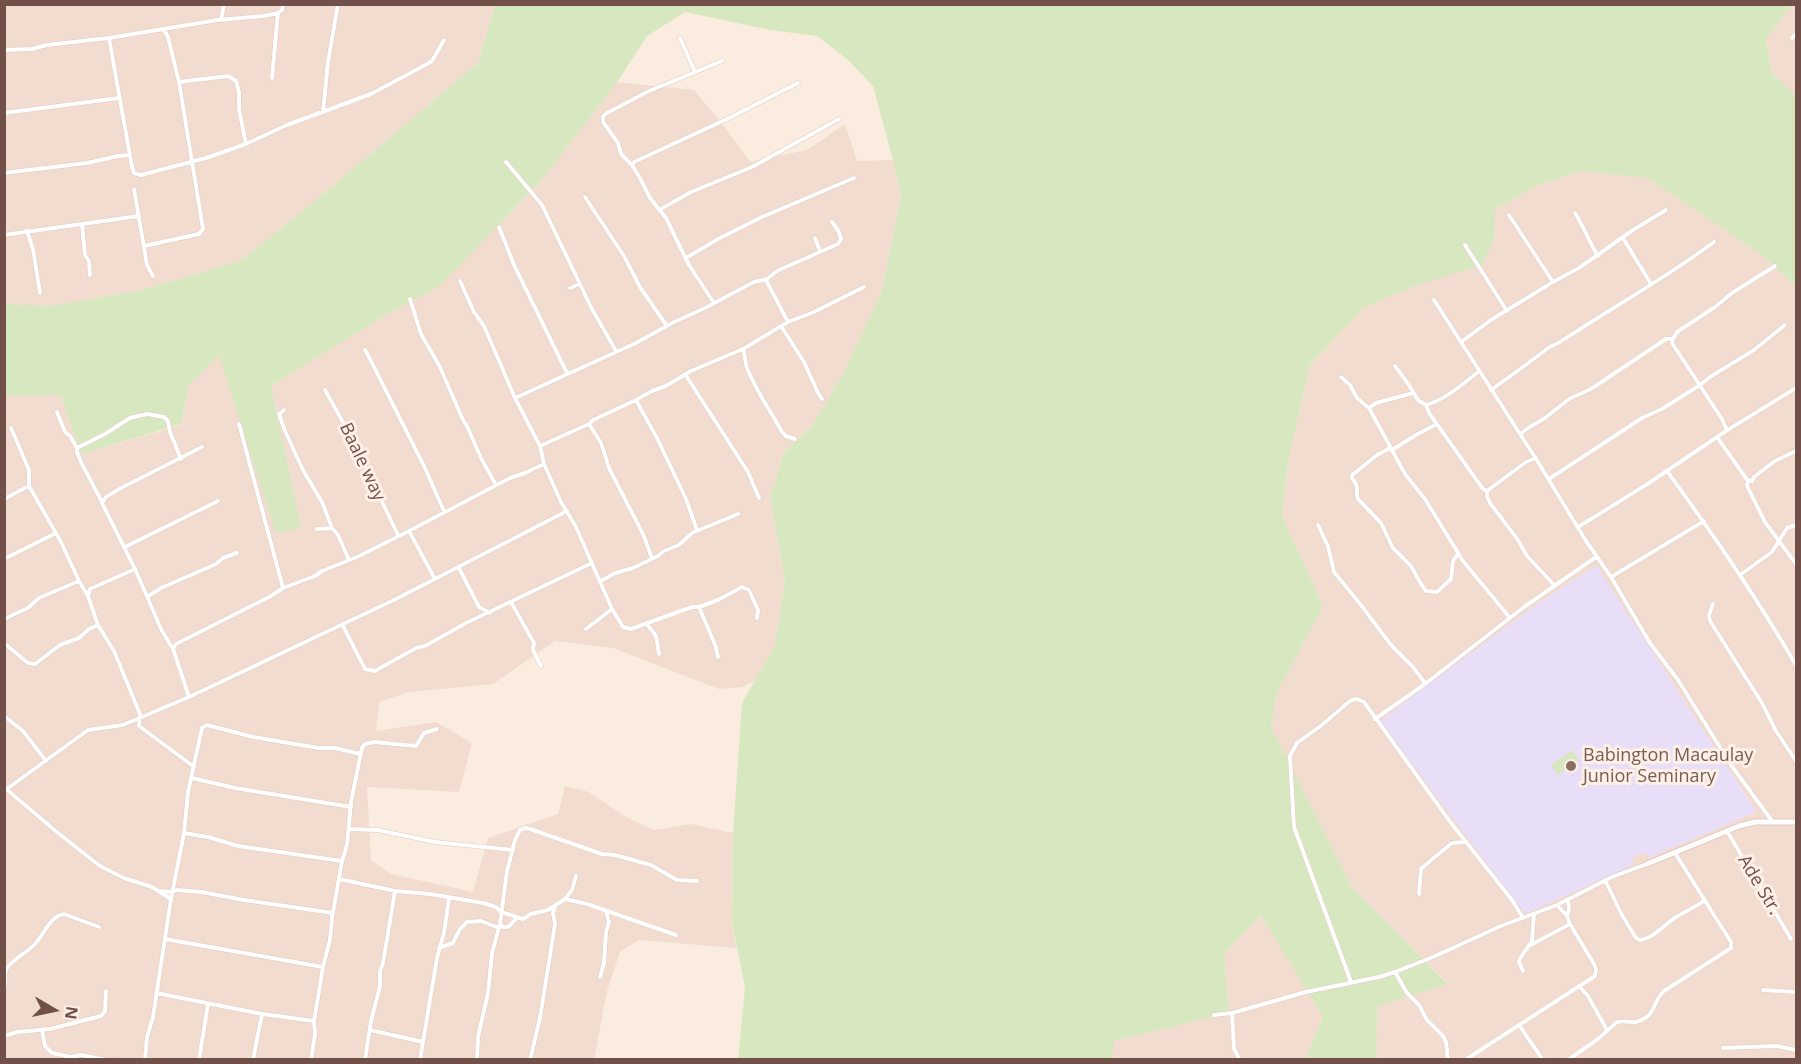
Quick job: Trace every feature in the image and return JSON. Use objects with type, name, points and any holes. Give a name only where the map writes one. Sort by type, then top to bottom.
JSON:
[{"type":"street","points":[[222,20],[224,4]]},
{"type":"street","points":[[4,50],[32,49],[222,20],[264,16],[278,13],[282,10],[283,4]]},
{"type":"street","points":[[323,112],[338,4]]},
{"type":"street","points":[[272,78],[278,13]]},
{"type":"street","points":[[144,246],[199,234],[203,229],[179,82],[168,37],[164,30]]},
{"type":"street","points":[[1792,39],[1797,34]]},
{"type":"street","points":[[109,38],[132,167],[137,175],[193,162],[246,144],[287,125],[371,94],[429,63],[439,51],[444,40]]},
{"type":"street","points":[[680,38],[695,72]]},
{"type":"street","points":[[714,303],[686,258],[666,218],[650,198],[632,165],[621,154],[618,143],[603,122],[603,116],[649,91],[722,61]]},
{"type":"street","points":[[179,82],[228,76],[237,81],[239,109],[246,144]]},
{"type":"street","points":[[632,165],[634,162],[798,83]]},
{"type":"street","points":[[4,113],[119,98]]},
{"type":"street","points":[[659,210],[691,192],[752,167],[839,119]]},
{"type":"street","points":[[4,173],[87,163],[130,155]]},
{"type":"street","points":[[506,162],[542,205],[580,284],[616,351]]},
{"type":"street","points":[[686,258],[731,233],[854,178]]},
{"type":"street","points":[[134,189],[147,265],[153,276]]},
{"type":"street","points":[[585,197],[667,326]]},
{"type":"street","points":[[1461,342],[1491,320],[1598,256],[1633,230],[1666,210]]},
{"type":"street","points":[[1575,213],[1598,256]]},
{"type":"street","points":[[1509,215],[1553,282]]},
{"type":"street","points":[[4,235],[139,216]]},
{"type":"street","points":[[515,398],[636,343],[840,241],[840,234],[832,222]]},
{"type":"street","points":[[82,224],[90,275]]},
{"type":"street","points":[[499,227],[514,265],[567,374]]},
{"type":"street","points":[[27,231],[33,249],[40,293]]},
{"type":"street","points":[[815,238],[820,251]]},
{"type":"street","points":[[1623,238],[1651,284]]},
{"type":"street","points":[[1491,390],[1548,348],[1691,259],[1714,242]]},
{"type":"street","points":[[1466,245],[1507,311]]},
{"type":"street","points":[[1726,431],[1724,423],[1672,343],[1673,339],[1677,332],[1750,280],[1775,266]]},
{"type":"street","points":[[766,280],[788,322]]},
{"type":"street","points":[[460,281],[474,312],[484,326],[515,398],[540,446],[544,464],[576,527],[619,622],[625,628],[631,629],[692,607],[699,607],[745,587],[749,590],[757,607],[757,618]]},
{"type":"street","points":[[570,288],[580,284]]},
{"type":"street","points":[[540,446],[742,349],[788,322],[864,287]]},
{"type":"street","points":[[410,299],[421,334],[440,368],[481,458],[496,485]]},
{"type":"street","points":[[1434,300],[1536,458],[1596,557],[1611,576],[1650,643],[1677,680],[1731,765],[1772,821]]},
{"type":"street","points":[[1549,479],[1642,418],[1700,386],[1710,377],[1754,350],[1785,325]]},
{"type":"street","points":[[781,326],[804,362],[822,399]]},
{"type":"street","points":[[1520,434],[1552,414],[1569,399],[1591,389],[1629,362],[1651,351],[1659,343],[1666,339],[1673,339]]},
{"type":"street","points":[[742,349],[751,376],[782,432],[795,439]]},
{"type":"street","points":[[364,350],[383,384],[444,511]]},
{"type":"street","points":[[1395,366],[1418,400],[1426,405],[1429,413],[1483,489],[1487,491]]},
{"type":"street","points":[[1426,405],[1432,404],[1457,389],[1479,372]]},
{"type":"street","points":[[686,374],[747,472],[759,498]]},
{"type":"street","points":[[1341,377],[1350,384],[1357,398],[1369,408],[1405,474],[1425,499],[1458,554],[1510,618]]},
{"type":"street","points":[[1578,527],[1797,388]]},
{"type":"street","name":"Baale way","points":[[325,390],[349,433],[398,535]]},
{"type":"street","points":[[1369,408],[1376,403],[1413,393]]},
{"type":"street","points":[[636,400],[686,499],[697,530]]},
{"type":"street","points":[[284,410],[279,414],[285,431],[349,560]]},
{"type":"street","points":[[57,412],[65,432],[77,448],[81,462],[125,548],[162,631],[173,649],[189,697]]},
{"type":"street","points":[[77,448],[130,418],[147,414],[164,417],[168,421],[181,459]]},
{"type":"street","points":[[239,424],[283,588]]},
{"type":"street","points":[[589,424],[601,443],[609,468],[643,534],[652,558]]},
{"type":"street","points":[[1437,424],[1377,455],[1351,477],[1356,484],[1358,499],[1381,523],[1393,548],[1411,566],[1426,591],[1437,592],[1451,579],[1454,561],[1458,554]]},
{"type":"street","points":[[11,428],[29,470],[29,486],[56,533],[88,596],[98,625],[114,651],[140,714],[139,726],[193,766]]},
{"type":"street","points":[[1717,437],[1748,481],[1747,486],[1766,522],[1797,564]]},
{"type":"street","points":[[102,503],[106,497],[121,488],[202,447]]},
{"type":"street","points":[[1748,481],[1752,481],[1776,461],[1797,451]]},
{"type":"street","points":[[1487,491],[1526,462],[1536,458]]},
{"type":"street","points":[[173,649],[176,644],[283,588],[349,560],[410,531],[496,485],[544,464]]},
{"type":"street","points":[[1667,471],[1704,521],[1797,665]]},
{"type":"street","points":[[4,499],[29,486]]},
{"type":"street","points":[[1487,491],[1491,503],[1527,556],[1555,586]]},
{"type":"street","points":[[125,548],[218,501]]},
{"type":"street","points":[[171,899],[159,891],[100,866],[5,789],[88,730],[123,725],[189,697],[459,568],[567,511]]},
{"type":"street","points":[[600,581],[615,573],[633,568],[679,545],[688,535],[697,530],[738,514]]},
{"type":"street","points":[[1611,576],[1704,521]]},
{"type":"street","points":[[1318,525],[1328,546],[1334,572],[1425,684]]},
{"type":"street","points":[[1740,575],[1765,558],[1787,528],[1797,525]]},
{"type":"street","points":[[317,529],[333,528]]},
{"type":"street","points":[[410,531],[435,579]]},
{"type":"street","points":[[4,559],[56,533]]},
{"type":"street","points":[[147,597],[161,588],[216,564],[223,558],[237,554]]},
{"type":"street","points":[[1375,719],[1596,557]]},
{"type":"street","points":[[342,624],[365,669],[375,671],[452,630],[592,563]]},
{"type":"street","points":[[459,568],[478,607],[478,618]]},
{"type":"street","points":[[88,596],[90,590],[135,569]]},
{"type":"street","points":[[4,619],[28,608],[39,598],[79,581]]},
{"type":"street","points":[[82,586],[90,590]]},
{"type":"street","points":[[511,602],[534,643],[533,650],[541,666]]},
{"type":"street","points":[[1713,604],[1709,615],[1710,621],[1762,703],[1776,731],[1797,761]]},
{"type":"street","points":[[478,607],[490,613]]},
{"type":"street","points":[[699,607],[718,657]]},
{"type":"street","points":[[586,629],[612,609]]},
{"type":"street","points":[[646,623],[656,636],[659,654]]},
{"type":"street","points":[[4,643],[28,663],[35,664],[60,645],[79,638],[98,625]]},
{"type":"street","points":[[170,643],[176,644]]},
{"type":"street","points":[[1351,982],[1294,827],[1290,756],[1297,743],[1350,701],[1359,699],[1364,702],[1451,823],[1512,900],[1523,918]]},
{"type":"street","points":[[4,716],[23,731],[46,761]]},
{"type":"street","points":[[145,1059],[184,833],[188,792],[200,732],[204,726],[253,737],[360,754]]},
{"type":"street","points":[[311,1059],[315,1034],[314,1021],[342,861],[347,845],[360,754],[365,744],[369,742],[416,746],[424,733],[437,729]]},
{"type":"street","points":[[192,778],[224,786],[351,807]]},
{"type":"street","points":[[1214,1015],[1232,1013],[1395,972],[1501,926],[1557,905],[1605,880],[1727,831],[1755,822],[1797,822]]},
{"type":"street","points":[[477,1059],[478,1037],[488,993],[491,961],[500,926],[507,871],[518,833],[522,828],[602,854],[615,855],[651,865],[677,880],[697,881]]},
{"type":"street","points":[[349,829],[377,830],[435,842],[513,850]]},
{"type":"street","name":"Ade Str.","points":[[1727,831],[1791,939]]},
{"type":"street","points":[[184,833],[238,846],[342,861]]},
{"type":"street","points":[[1419,894],[1423,867],[1452,843],[1466,842]]},
{"type":"street","points":[[1568,1059],[1598,1039],[1617,1022],[1636,1022],[1650,1015],[1664,991],[1731,948],[1731,942],[1675,853]]},
{"type":"street","points":[[339,879],[395,891],[483,903],[517,918],[526,919],[531,914],[551,911],[565,900],[572,891],[576,876]]},
{"type":"street","points":[[1605,880],[1622,915],[1636,938],[1640,940],[1648,938],[1705,900]]},
{"type":"street","points":[[159,891],[201,892],[333,913]]},
{"type":"street","points":[[365,1059],[380,986],[380,971],[395,891]]},
{"type":"street","points":[[420,1059],[449,898]]},
{"type":"street","points":[[1567,916],[1568,899]]},
{"type":"street","points":[[565,900],[605,910],[676,934]]},
{"type":"street","points":[[1465,1059],[1594,976],[1596,969],[1569,924],[1567,916],[1557,905]]},
{"type":"street","points":[[600,977],[609,922],[605,910]]},
{"type":"street","points":[[530,1059],[542,1006],[555,924],[551,911]]},
{"type":"street","points":[[4,989],[6,966],[33,946],[53,918],[64,914],[99,927]]},
{"type":"street","points":[[1523,971],[1519,962],[1532,941],[1534,914]]},
{"type":"street","points":[[439,948],[453,943],[460,929],[467,922],[481,921],[508,927],[517,918]]},
{"type":"street","points":[[1529,946],[1569,924]]},
{"type":"street","points":[[165,939],[323,967]]},
{"type":"street","points":[[1395,972],[1427,1020],[1443,1036],[1448,1059]]},
{"type":"street","points":[[1579,986],[1588,996],[1607,1030]]},
{"type":"street","points":[[1763,990],[1797,992]]},
{"type":"street","points":[[4,1036],[101,1016],[105,1011],[106,991]]},
{"type":"street","points":[[156,993],[262,1014],[314,1021]]},
{"type":"street","points":[[199,1059],[208,1004]]},
{"type":"street","points":[[1232,1013],[1234,1049],[1238,1059]]},
{"type":"street","points":[[253,1059],[262,1014]]},
{"type":"street","points":[[1519,1025],[1543,1059]]},
{"type":"street","points":[[42,1030],[45,1046],[52,1053],[71,1057],[81,1055],[122,1059]]},
{"type":"street","points":[[370,1030],[423,1042]]},
{"type":"street","points":[[1723,1048],[1777,1046],[1797,1050]]},
{"type":"shaded area","points":[[5,5],[495,5],[478,63],[242,260],[142,290],[52,306],[5,304]]},
{"type":"shaded area","points":[[1796,5],[1796,96],[1772,73],[1766,39],[1789,8]]},
{"type":"shaded area","points":[[617,82],[694,90],[750,162],[807,150],[845,124],[857,161],[893,160],[901,197],[882,291],[843,374],[812,426],[784,453],[770,497],[785,580],[775,645],[755,681],[742,687],[719,689],[613,648],[555,641],[493,684],[409,692],[379,702],[376,731],[436,722],[472,743],[459,792],[367,787],[371,860],[391,874],[473,892],[488,838],[558,814],[565,786],[589,792],[628,818],[653,830],[691,824],[733,833],[732,922],[736,948],[639,940],[620,952],[607,991],[594,1059],[5,1060],[5,396],[60,395],[82,454],[181,425],[189,385],[219,354],[276,532],[300,528],[271,386],[384,316],[440,286],[541,181]]},
{"type":"shaded area","points":[[1581,171],[1648,178],[1765,257],[1796,287],[1796,1059],[1376,1059],[1378,1006],[1448,983],[1352,887],[1271,727],[1277,693],[1323,606],[1282,516],[1288,462],[1310,364],[1365,307],[1417,285],[1494,238],[1494,209],[1538,185]]},
{"type":"shaded area","name":"Babington Macaulay Junior Seminary","points":[[1596,565],[1757,812],[1650,857],[1644,853],[1635,856],[1631,866],[1525,914],[1380,721],[1534,606]]},
{"type":"shaded area","points":[[1262,914],[1323,1017],[1305,1059],[1112,1060],[1113,1041],[1229,1013],[1224,954]]},
{"type":"green space","points":[[495,5],[1794,5],[1789,8],[1766,39],[1772,73],[1796,96],[1796,287],[1765,257],[1648,178],[1581,171],[1538,185],[1495,209],[1494,238],[1483,265],[1417,285],[1365,307],[1310,364],[1288,462],[1282,516],[1323,606],[1277,693],[1271,727],[1352,887],[1448,984],[1378,1006],[1376,1059],[1305,1059],[1323,1017],[1261,915],[1224,954],[1229,1013],[1114,1041],[1112,1059],[738,1059],[745,988],[732,922],[733,833],[742,703],[775,645],[785,580],[770,497],[784,453],[812,426],[843,374],[882,291],[901,197],[873,86],[848,60],[817,36],[770,30],[685,12],[647,36],[617,82],[541,181],[440,286],[384,316],[271,386],[301,528],[276,533],[219,355],[189,385],[181,424],[82,454],[60,395],[5,396],[5,304],[52,306],[142,290],[242,260],[478,63]]},
{"type":"green space","points":[[1572,750],[1579,760],[1558,775],[1551,765]]},
{"type":"place","name":"Babington Macaulay Junior Seminary","points":[[1571,766]]}]
